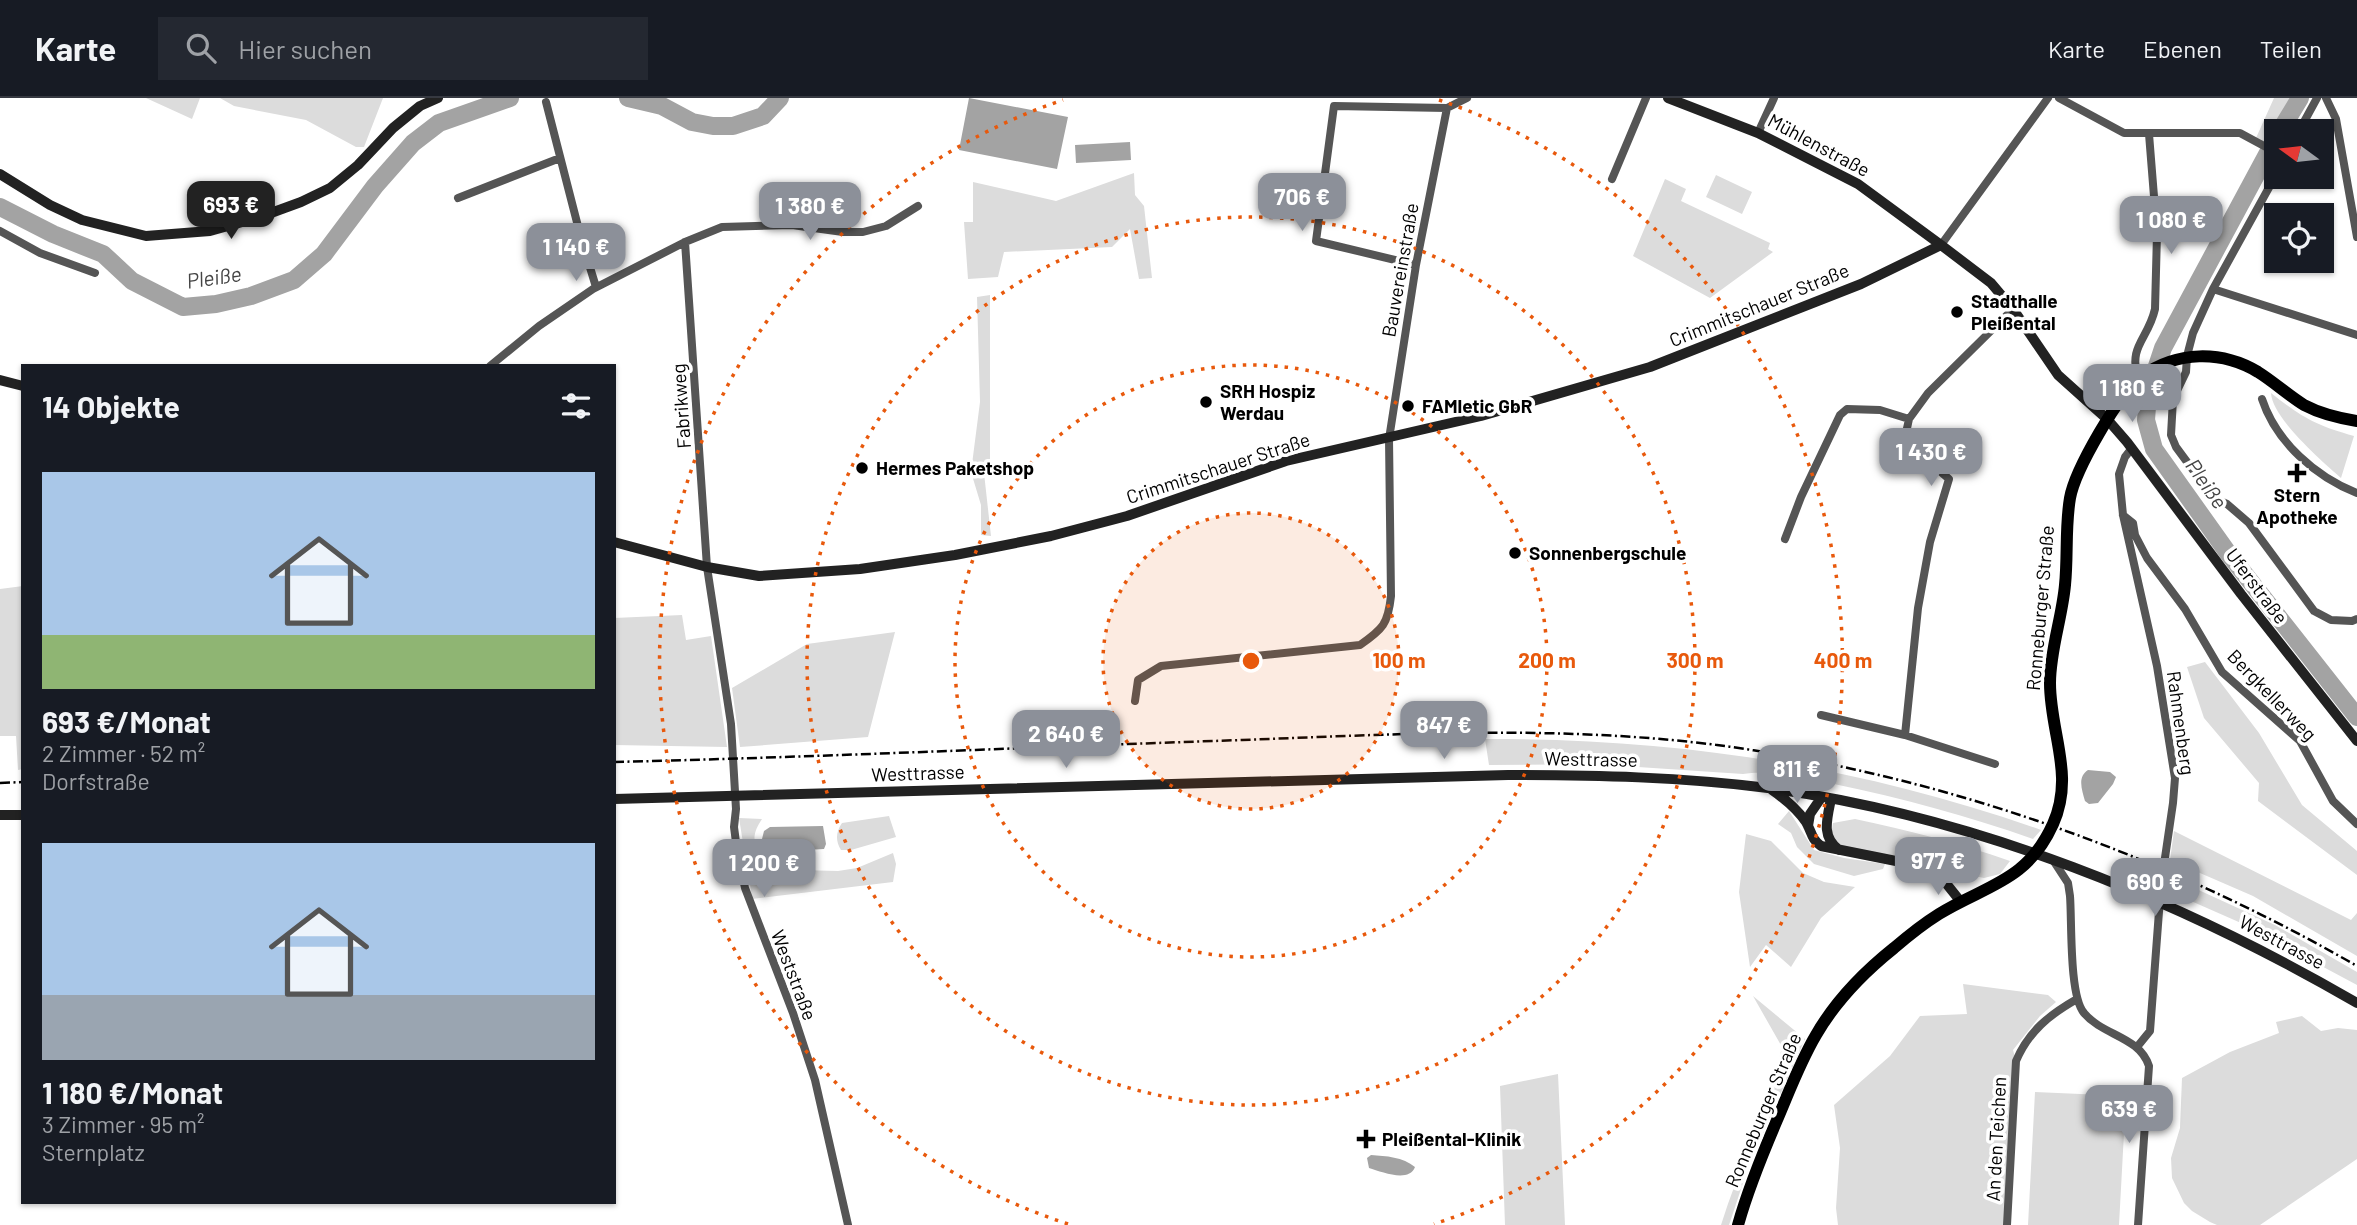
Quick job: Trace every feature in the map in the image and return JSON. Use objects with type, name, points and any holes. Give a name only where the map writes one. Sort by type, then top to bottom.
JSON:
[{"type":"main road","points":[[2141,377],[2159,365],[2181,358],[2214,356],[2245,365],[2318,412],[2357,421]]},
{"type":"main road","name":"Ronneburger Straße","points":[[1738,1225],[1759,1162],[1798,1069],[1817,1033],[1844,997],[1876,964],[1926,923],[2006,880],[2023,866],[2051,827],[2063,793],[2063,771],[2050,685],[2065,584],[2070,501],[2075,482],[2107,419],[2121,396],[2141,377]]},
{"type":"street","points":[[0,174],[50,205],[82,220],[146,236],[210,230],[260,217],[330,188],[358,165],[393,128],[420,106],[438,98]]},
{"type":"street","points":[[1416,265],[1315,241],[1334,106],[1447,108],[1467,98]]},
{"type":"street","points":[[1612,179],[1646,98]]},
{"type":"street","name":"Mühlenstraße","points":[[1668,98],[1758,133],[1858,184],[1941,245]]},
{"type":"street","points":[[1758,133],[1773,98]]},
{"type":"street","points":[[2048,98],[1941,245],[1982,275],[2013,309],[2059,375],[2107,419]]},
{"type":"street","points":[[2059,98],[2124,133],[2239,133],[2264,146]]},
{"type":"street","points":[[2306,119],[2317,98]]},
{"type":"street","points":[[2326,98],[2336,119],[2357,237]]},
{"type":"street","points":[[546,102],[596,287]]},
{"type":"street","name":"Bauvereinstraße","points":[[1135,701],[1138,680],[1161,666],[1360,645],[1382,629],[1388,617],[1391,596],[1389,439],[1416,265],[1447,108]]},
{"type":"street","points":[[2141,377],[2134,357],[2155,309],[2157,234],[2149,134]]},
{"type":"street","points":[[458,198],[560,159]]},
{"type":"street","points":[[2268,189],[2213,289],[2181,358],[2186,372],[2172,399],[2171,435],[2176,447],[2218,500],[2227,504],[2249,523],[2314,611],[2331,620],[2357,619]]},
{"type":"street","points":[[492,364],[539,326],[596,287],[685,242],[722,227],[792,225],[863,232],[886,226],[918,206]]},
{"type":"street","points":[[0,230],[40,253],[95,272]]},
{"type":"street","name":"Fabrikweg","points":[[685,242],[708,567]]},
{"type":"street","name":"Crimmitschauer Straße","points":[[616,543],[708,567],[758,576],[860,569],[955,555],[1051,536],[1127,516],[1286,461],[1482,416],[1650,367],[1861,284],[1941,245]]},
{"type":"street","points":[[2213,289],[2357,335]]},
{"type":"street","points":[[1905,736],[1918,608],[1930,541],[1949,479],[1910,445],[1906,433],[1909,419],[1928,393],[2013,309]]},
{"type":"street","points":[[0,380],[21,385]]},
{"type":"street","points":[[2262,399],[2266,412],[2289,446],[2333,483],[2357,493]]},
{"type":"street","points":[[1785,539],[1801,496],[1840,415],[1847,409],[1880,410],[1909,419]]},
{"type":"street","name":"Uferstraße","points":[[2107,419],[2357,741]]},
{"type":"street","name":"Rahmenberg","points":[[2132,449],[2121,465],[2119,474],[2123,515],[2157,666],[2175,778],[2161,885],[2150,1031],[2137,1046]]},
{"type":"street","name":"Bergkellerweg","points":[[2123,515],[2133,523],[2135,535],[2147,558],[2185,609],[2222,672],[2300,741],[2333,801],[2357,824]]},
{"type":"street","name":"Weststraße","points":[[708,567],[731,724],[736,809],[734,827],[740,865],[756,919],[809,1060],[848,1225]]},
{"type":"street","points":[[1821,715],[1905,736],[1995,764]]},
{"type":"street","name":"Westtrasse","points":[[616,799],[1508,775],[1628,776],[1769,789],[1900,814],[1987,839],[2113,884],[2179,911],[2292,966],[2357,1003]]},
{"type":"street","points":[[1769,789],[1789,803],[1808,826],[1812,838],[1821,846],[1921,866],[1941,877],[1961,902]]},
{"type":"street","points":[[1808,826],[1810,814],[1826,798]]},
{"type":"street","points":[[1826,798],[1826,834],[1832,845],[1841,851]]},
{"type":"street","points":[[0,815],[21,815]]},
{"type":"street","points":[[2039,847],[2057,864],[2068,883],[2077,999],[2082,1012],[2094,1023],[2137,1046],[2145,1054],[2149,1066],[2138,1225]]},
{"type":"street","name":"An den Teichen","points":[[2007,1225],[2016,1061],[2023,1045],[2037,1027],[2056,1011],[2077,999]]},
{"type":"shaded area","points":[[146,98],[200,98],[192,119]]},
{"type":"shaded area","points":[[220,98],[383,98],[364,147],[356,147],[306,120],[234,106]]},
{"type":"shaded area","points":[[969,98],[1068,117],[1057,169],[959,150]]},
{"type":"shaded area","points":[[2274,98],[2300,98],[2287,119],[2265,119]]},
{"type":"shaded area","points":[[2264,120],[2264,146],[2256,138]]},
{"type":"shaded area","points":[[1130,142],[1131,160],[1076,163],[1075,145]]},
{"type":"shaded area","points":[[1134,173],[1135,195],[1144,206],[1152,278],[1139,279],[1130,229],[1112,247],[1004,252],[998,277],[968,279],[964,222],[973,222],[973,182],[1056,201]]},
{"type":"shaded area","points":[[1716,175],[1752,192],[1742,214],[1706,197]]},
{"type":"shaded area","points":[[1665,179],[1686,189],[1681,201],[1770,243],[1768,249],[1773,252],[1710,298],[1633,256]]},
{"type":"shaded area","points":[[990,295],[990,459],[984,473],[991,536],[981,535],[981,505],[971,472],[980,402],[977,297]]},
{"type":"shaded area","points":[[2271,393],[2310,420],[2354,436],[2341,478],[2289,426],[2274,403]]},
{"type":"shaded area","points":[[21,586],[21,769],[18,770],[16,736],[0,736],[0,589]]},
{"type":"shaded area","points":[[682,615],[686,640],[711,636],[727,747],[616,745],[616,618]]},
{"type":"shaded area","points":[[895,632],[868,737],[740,747],[732,688],[807,644]]},
{"type":"shaded area","points":[[2205,662],[2259,733],[2302,805],[2357,851],[2357,875],[2258,801],[2259,783],[2204,718],[2187,667]]},
{"type":"shaded area","points":[[1485,739],[1627,744],[1698,750],[1767,760],[1905,789],[2041,830],[2033,839],[1910,801],[1777,774],[1743,774],[1621,764],[1489,765]]},
{"type":"shaded area","points":[[2088,770],[2110,772],[2116,777],[2098,803],[2089,804],[2085,801],[2081,780]]},
{"type":"shaded area","points":[[1789,811],[1814,850],[1885,864],[1883,869],[1854,876],[1814,864],[1797,847],[1791,833],[1778,824]]},
{"type":"shaded area","points":[[889,816],[896,837],[851,850],[841,850],[837,836],[842,823]]},
{"type":"shaded area","points":[[739,818],[762,819],[756,831],[755,843],[758,852],[767,857],[758,859],[744,849]]},
{"type":"shaded area","points":[[1855,819],[1933,837],[2010,861],[2000,874],[1984,878],[1951,871],[1920,859],[1849,849],[1837,843],[1831,835],[1833,823]]},
{"type":"shaded area","points":[[823,826],[826,844],[824,849],[770,852],[762,839],[764,831],[770,827]]},
{"type":"shaded area","points":[[2174,831],[2351,920],[2357,913],[2357,956],[2253,896],[2170,860]]},
{"type":"shaded area","points":[[1746,834],[1771,841],[1803,873],[1824,882],[1855,887],[1821,918],[1791,967],[1766,945],[1750,967],[1739,892]]},
{"type":"shaded area","points":[[893,853],[896,864],[893,882],[752,899],[750,884],[756,876],[798,870],[838,871],[857,868]]},
{"type":"shaded area","points":[[2168,876],[2275,925],[2357,972],[2357,985],[2241,923],[2166,890]]},
{"type":"shaded area","points":[[1963,984],[2048,995],[2056,1002],[2040,1016],[2013,1050],[2016,1061],[2007,1225],[1838,1225],[1836,1208],[1840,1148],[1834,1105],[1890,1056],[1920,1016],[1967,1014]]},
{"type":"shaded area","points":[[1753,996],[1805,1039],[1749,1165],[1729,1225],[1721,1225],[1769,1092],[1782,1047]]},
{"type":"shaded area","points":[[2302,1016],[2321,1031],[2338,1028],[2357,1030],[2357,1159],[2260,1225],[2217,1225],[2192,1211],[2184,1203],[2172,1178],[2171,1158],[2180,1128],[2182,1078],[2230,1052],[2279,1033],[2276,1022]]},
{"type":"shaded area","points":[[1558,1074],[1565,1225],[1505,1225],[1500,1086]]},
{"type":"shaded area","points":[[2035,1092],[2126,1096],[2119,1225],[2028,1225]]},
{"type":"shaded area","points":[[1371,1155],[1400,1159],[1415,1167],[1407,1174],[1388,1174],[1369,1168],[1367,1158]]},
{"type":"waterway","name":"Pleiße","points":[[0,207],[53,234],[103,254],[132,281],[183,307],[216,304],[251,296],[294,280],[324,254],[375,186],[413,143],[439,123],[510,98]]},
{"type":"waterway","name":"Pleiße","points":[[628,98],[662,106],[692,122],[713,126],[733,126],[763,116],[780,98]]},
{"type":"waterway","name":"Pleiße","points":[[2287,119],[2300,98]]},
{"type":"waterway","name":"Pleiße","points":[[2264,160],[2163,348],[2148,393],[2146,420],[2154,449],[2228,553],[2357,717]]},
{"type":"railway","points":[[616,762],[1479,733],[1598,735],[1717,745],[1801,758],[1884,776],[2048,824],[2206,888],[2357,966]]},
{"type":"railway","points":[[0,783],[21,782]]},
{"type":"place","name":"Stadthalle Pleißental","points":[[1957,312]]},
{"type":"place","name":"SRH Hospiz Werdau","points":[[1206,402]]},
{"type":"place","name":"FAMletic GbR","points":[[1408,406]]},
{"type":"place","name":"Hermes Paketshop","points":[[862,468]]},
{"type":"place","name":"Stern Apotheke","points":[[2297,473]]},
{"type":"place","name":"Sonnenbergschule","points":[[1515,553]]},
{"type":"place","name":"Pleißental-Klinik","points":[[1366,1139]]}]
